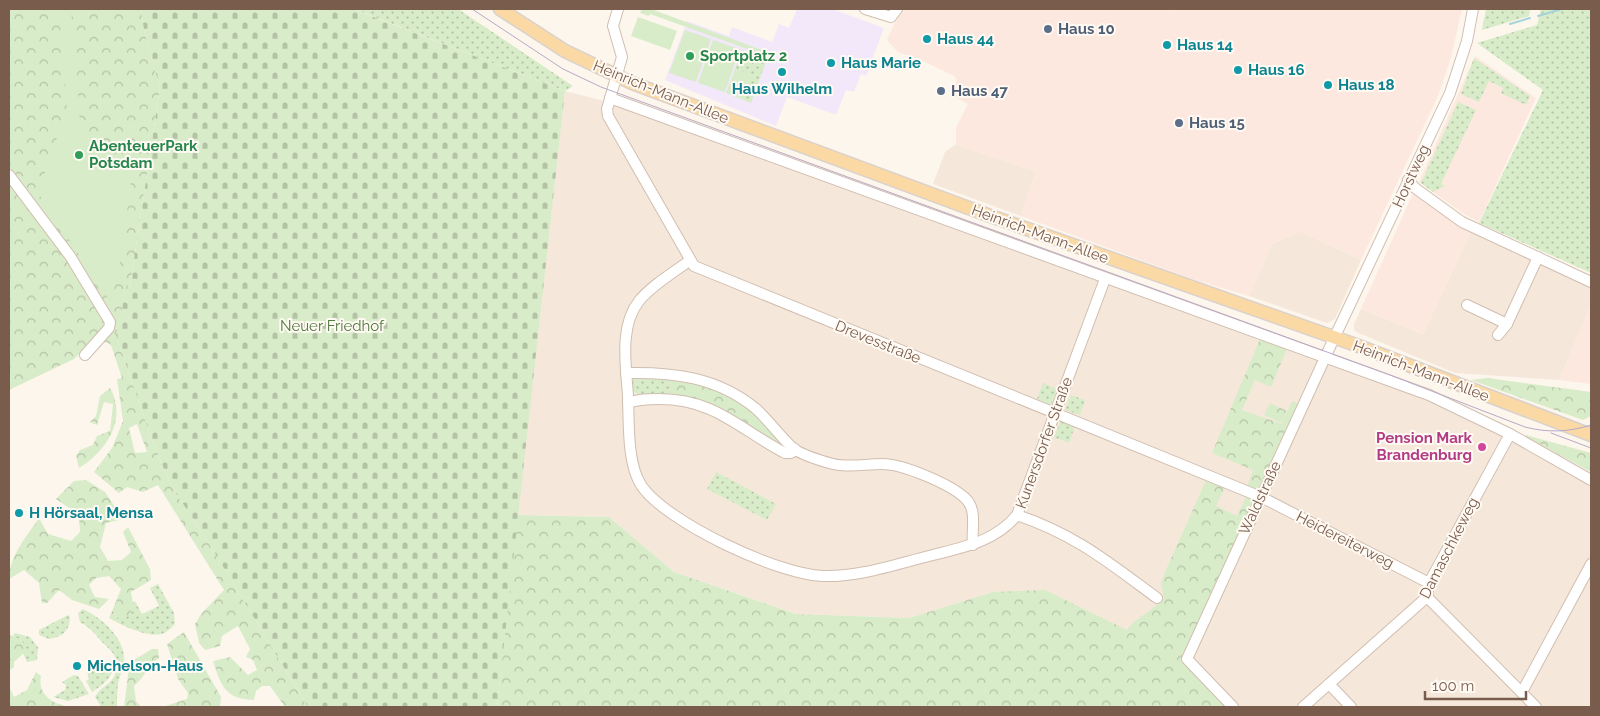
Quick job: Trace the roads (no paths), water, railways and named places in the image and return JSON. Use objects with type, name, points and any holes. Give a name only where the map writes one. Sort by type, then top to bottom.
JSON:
[{"type":"main road","name":"Heinrich-Mann-Allee","points":[[500,9],[565,51],[616,76],[825,156],[1334,338],[1591,435]]},
{"type":"street","points":[[618,9],[613,26],[622,57],[607,109],[608,116],[689,261]]},
{"type":"street","points":[[865,9],[886,16],[896,12]]},
{"type":"street","name":"Horstweg","points":[[1334,338],[1450,93],[1467,41],[1473,9]]},
{"type":"street","name":"Heinrich-Mann-Allee","points":[[610,98],[1324,359],[1429,395],[1510,434],[1591,480]]},
{"type":"street","points":[[9,175],[65,248],[110,322],[109,328],[85,355]]},
{"type":"street","points":[[1408,180],[1415,188],[1462,222],[1591,282]]},
{"type":"street","points":[[1498,335],[1507,324],[1538,257]]},
{"type":"street","name":"Kunersdorfer Straße","points":[[689,261],[644,296],[632,312],[627,330],[626,373],[634,470],[646,491],[672,513],[704,533],[778,567],[820,576],[856,574],[973,545],[994,535],[1017,516],[1105,279]]},
{"type":"street","name":"Drevesstraße","points":[[689,261],[694,266],[1261,497]]},
{"type":"street","points":[[1467,305],[1507,324]]},
{"type":"street","name":"Waldstraße","points":[[1233,707],[1187,659],[1334,338]]},
{"type":"street","points":[[626,373],[680,375],[714,383],[755,408],[795,449],[833,464],[890,464],[907,468],[958,493],[970,504],[973,512],[973,545]]},
{"type":"street","points":[[628,403],[636,400],[662,399],[698,404],[722,413],[785,453],[791,453],[795,449]]},
{"type":"street","name":"Damaschkeweg","points":[[1303,707],[1427,598],[1429,583],[1510,434]]},
{"type":"street","name":"Heidereiterweg","points":[[1261,497],[1429,583]]},
{"type":"street","points":[[1017,516],[1049,526],[1082,543],[1157,598]]},
{"type":"street","points":[[1522,692],[1591,564]]},
{"type":"street","points":[[1427,598],[1536,707]]},
{"type":"street","points":[[1329,684],[1351,707]]},
{"type":"waterway","points":[[1538,16],[1562,9]]},
{"type":"waterway","points":[[1510,24],[1530,18]]},
{"type":"tram line","points":[[472,9],[563,69],[601,87],[1390,375],[1525,427],[1558,431],[1591,425]]},
{"type":"tram line","points":[[1551,433],[1591,448]]},
{"type":"place","name":"Haus 10","points":[[1048,29]]},
{"type":"place","name":"Haus 44","points":[[927,39]]},
{"type":"place","name":"Haus 14","points":[[1167,45]]},
{"type":"place","name":"Sportplatz 2","points":[[690,56]]},
{"type":"place","name":"Haus Marie","points":[[831,63]]},
{"type":"place","name":"Haus 16","points":[[1238,70]]},
{"type":"place","name":"Haus Wilhelm","points":[[782,72]]},
{"type":"place","name":"Haus 18","points":[[1328,85]]},
{"type":"place","name":"Haus 47","points":[[941,91]]},
{"type":"place","name":"Haus 15","points":[[1179,123]]},
{"type":"place","name":"AbenteuerPark Potsdam","points":[[79,155]]},
{"type":"place","name":"Pension Mark Brandenburg","points":[[1482,447]]},
{"type":"place","name":"H Hörsaal, Mensa","points":[[19,513]]},
{"type":"place","name":"Michelson-Haus","points":[[77,666]]},
{"type":"park label","name":"Neuer Friedhof","points":[[332,326]]}]
